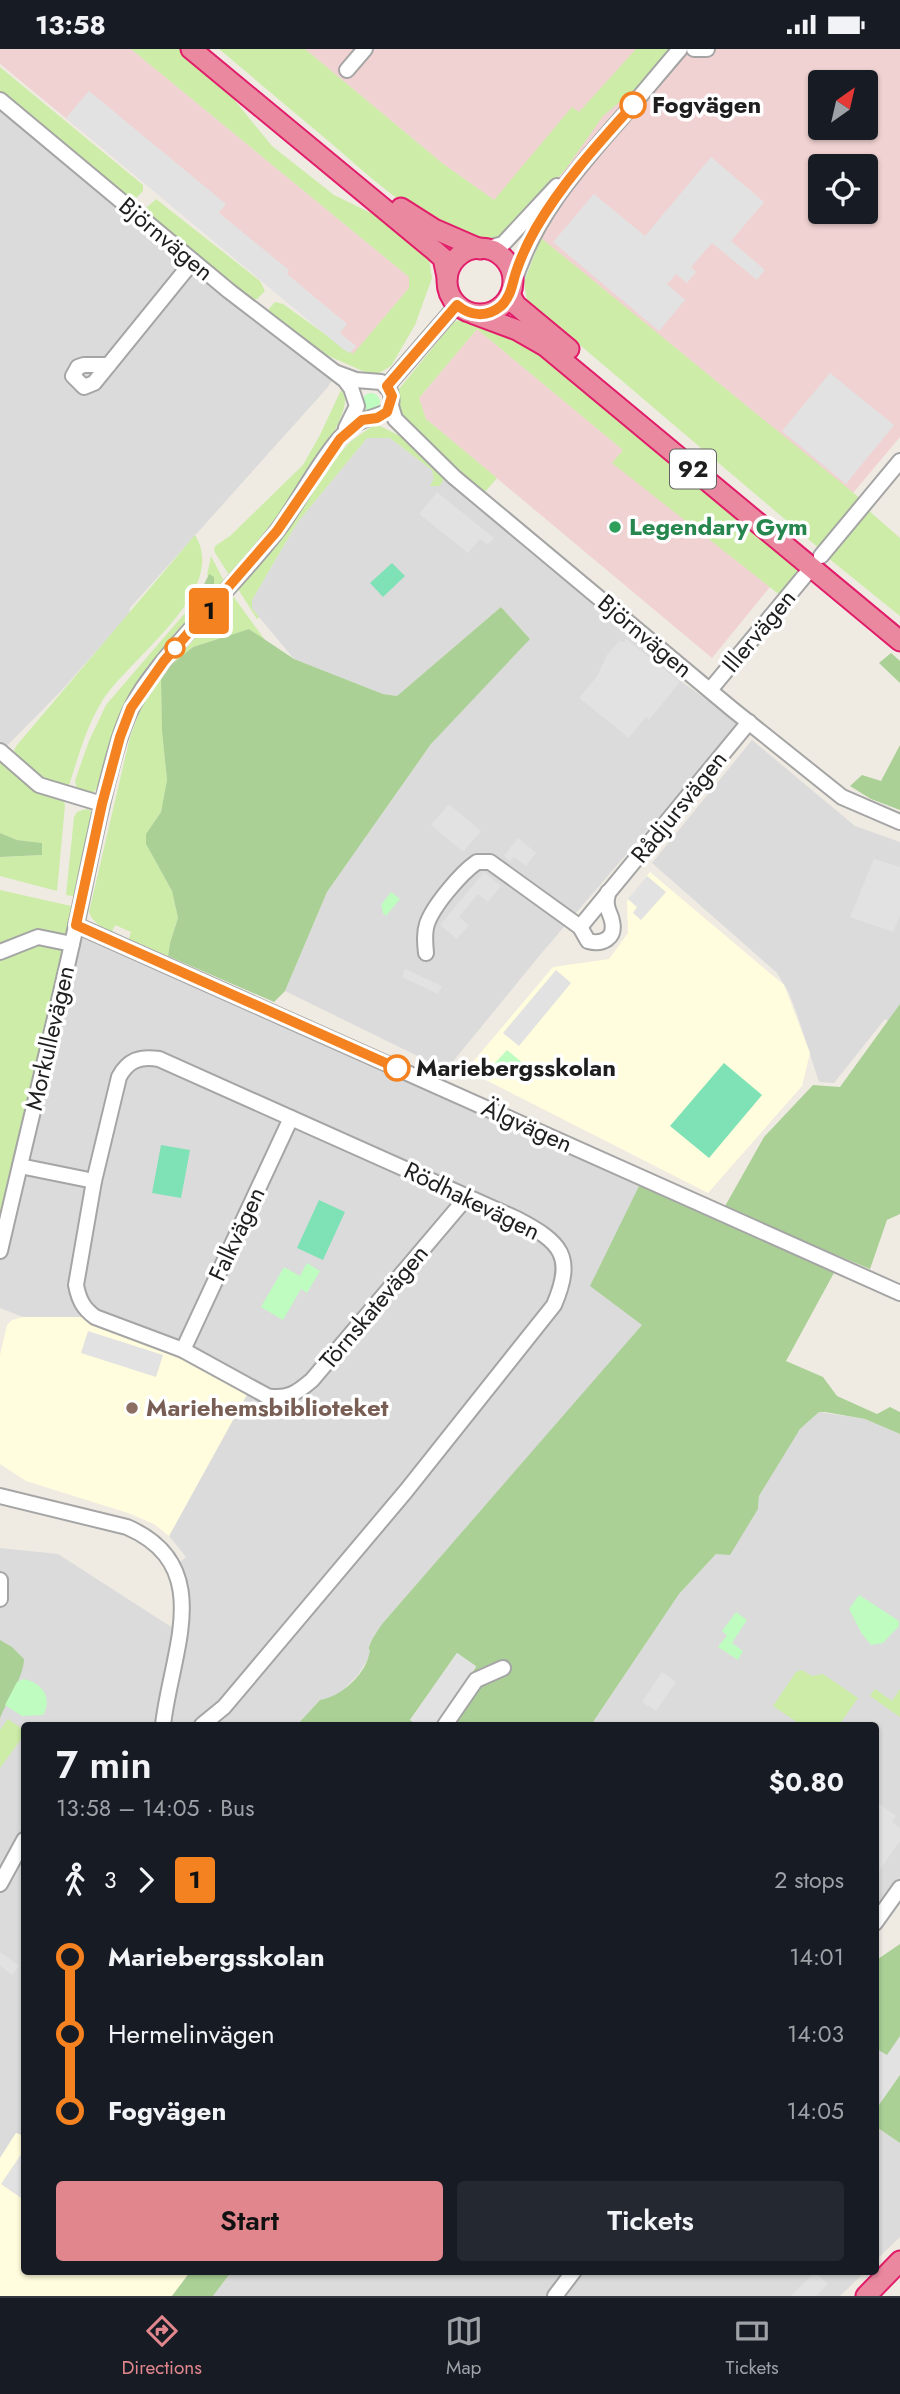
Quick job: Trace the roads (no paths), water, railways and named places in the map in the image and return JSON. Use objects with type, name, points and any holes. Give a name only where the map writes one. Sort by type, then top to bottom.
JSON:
[{"type":"highway","points":[[191,49],[443,258],[450,295],[466,309],[493,311],[503,305],[511,292],[512,276],[508,264],[497,254],[434,229],[402,209],[210,49]]},
{"type":"highway","points":[[447,277],[458,256],[471,250],[483,249]]},
{"type":"highway","name":"92","points":[[511,292],[522,310],[900,627]]},
{"type":"highway","name":"92","points":[[466,309],[517,330],[545,346],[900,641]]},
{"type":"highway","points":[[866,2296],[900,2261]]},
{"type":"highway","points":[[881,2296],[900,2277]]},
{"type":"street","points":[[347,71],[365,49]]},
{"type":"street","points":[[511,292],[516,272],[536,229],[572,174],[680,49]]},
{"type":"street","points":[[694,49],[707,49]]},
{"type":"street","name":"Björnvägen","points":[[0,100],[276,329],[337,373],[345,380],[361,412],[405,429]]},
{"type":"street","points":[[483,249],[503,244],[556,187],[572,174]]},
{"type":"street","points":[[109,365],[193,261]]},
{"type":"street","points":[[387,386],[466,309]]},
{"type":"street","name":"Björnvägen","points":[[337,373],[367,382],[381,382],[387,386],[392,396],[391,406],[395,419],[478,498],[842,797],[900,822]]},
{"type":"street","points":[[340,439],[360,387],[367,382]]},
{"type":"street","points":[[376,417],[387,412],[391,406]]},
{"type":"street","name":"Morkullevägen","points":[[0,1251],[102,804],[120,737],[131,708],[164,661],[277,531],[340,439],[362,420],[376,417]]},
{"type":"street","points":[[821,557],[900,461]]},
{"type":"street","name":"Illervägen","points":[[710,690],[807,573]]},
{"type":"street","name":"Rådjursvägen","points":[[580,927],[749,722]]},
{"type":"street","points":[[0,751],[40,785],[102,804]]},
{"type":"street","points":[[426,953],[427,924],[462,876],[477,862],[490,863],[580,927],[588,941],[599,944],[609,940],[613,931],[606,904],[608,892]]},
{"type":"street","name":"Älgvägen","points":[[76,925],[900,1293]]},
{"type":"street","points":[[0,952],[38,937],[72,944]]},
{"type":"street","name":"Rödhakevägen","points":[[94,1181],[119,1077],[125,1067],[134,1060],[146,1057],[159,1059],[467,1197],[545,1234],[560,1250],[565,1276],[554,1305],[352,1556],[224,1707],[206,1722]]},
{"type":"street","name":"Falkvägen","points":[[183,1350],[292,1118]]},
{"type":"street","points":[[20,1166],[94,1181]]},
{"type":"street","name":"Törnskatevägen","points":[[94,1181],[76,1285],[79,1300],[85,1310],[95,1317],[183,1350],[267,1396],[277,1398],[297,1392],[312,1380],[467,1197]]},
{"type":"street","points":[[0,1496],[127,1527],[144,1535],[167,1555],[179,1577],[183,1596],[164,1722]]},
{"type":"street","points":[[0,1580],[0,1599]]},
{"type":"street","points":[[447,1722],[476,1680],[503,1668]]},
{"type":"street","points":[[0,1884],[21,1846]]},
{"type":"street","points":[[879,1917],[900,1888]]},
{"type":"street","points":[[555,2296],[571,2275]]},
{"type":"place","name":"Fogvägen","points":[[633,105]]},
{"type":"place","name":"Legendary Gym","points":[[615,527]]},
{"type":"place","name":"Mariebergsskolan","points":[[397,1068]]},
{"type":"place","name":"Mariehemsbiblioteket","points":[[132,1408]]}]
